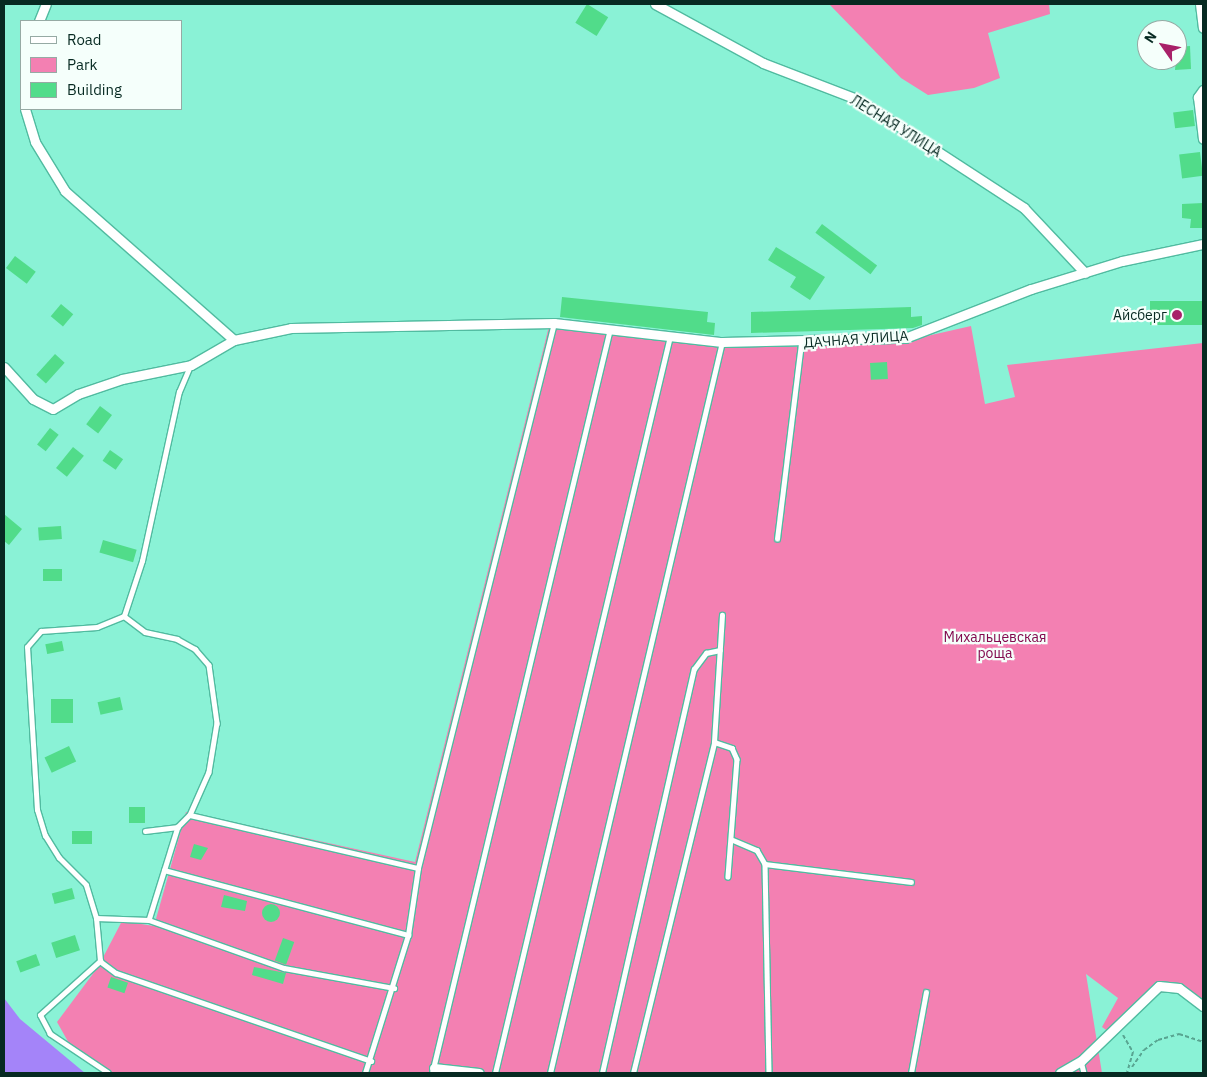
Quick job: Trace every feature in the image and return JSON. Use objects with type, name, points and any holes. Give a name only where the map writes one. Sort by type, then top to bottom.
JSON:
[{"type":"street","points":[[39,20],[46,4]]},
{"type":"street","name":"ЛЕСНАЯ УЛИЦА","points":[[655,4],[763,63],[857,98],[1024,208],[1085,274]]},
{"type":"street","points":[[1200,4],[1203,28]]},
{"type":"street","points":[[1203,90],[1198,97],[1203,139]]},
{"type":"street","points":[[25,110],[35,142],[78,206],[234,340]]},
{"type":"street","name":"ДАЧНАЯ УЛИЦА","points":[[4,367],[33,398],[53,409],[78,394],[122,379],[191,365],[234,340],[291,328],[554,323],[722,342],[801,343],[905,338],[1031,289],[1203,244]]},
{"type":"street","points":[[1060,1073],[1081,1061],[1159,986],[1169,984],[1203,1006]]},
{"type":"street","points":[[433,1070],[479,1073]]},
{"type":"lane","points":[[365,1073],[394,988],[408,935],[418,868],[554,323]]},
{"type":"lane","points":[[433,1070],[610,329]]},
{"type":"lane","points":[[495,1073],[670,336]]},
{"type":"lane","points":[[550,1073],[722,342]]},
{"type":"lane","points":[[777,539],[801,343]]},
{"type":"lane","points":[[191,365],[179,392],[142,561],[124,616],[97,627],[41,631],[27,647],[37,810],[45,836],[59,858],[86,885],[96,918],[100,961],[116,973],[370,1061]]},
{"type":"lane","points":[[633,1073],[714,742],[722,615]]},
{"type":"lane","points":[[124,616],[146,632],[177,639],[195,649],[208,666],[217,723],[209,772],[190,815],[178,827],[148,920]]},
{"type":"lane","points":[[602,1073],[694,669],[706,653],[720,650]]},
{"type":"lane","points":[[714,742],[732,748],[736,755],[733,840],[728,877]]},
{"type":"lane","points":[[190,815],[418,868]]},
{"type":"lane","points":[[146,831],[178,827]]},
{"type":"lane","points":[[733,840],[757,850],[765,864],[769,1073]]},
{"type":"lane","points":[[765,864],[912,882]]},
{"type":"lane","points":[[164,870],[408,935]]},
{"type":"lane","points":[[96,918],[148,920],[284,968],[394,988]]},
{"type":"lane","points":[[100,961],[40,1015],[50,1034],[108,1073]]},
{"type":"lane","points":[[911,1073],[926,992]]},
{"type":"lane","points":[[1081,1061],[1084,1073]]},
{"type":"path","points":[[1115,1028],[1133,1052],[1132,1067]]},
{"type":"path","points":[[1127,1073],[1144,1050],[1158,1040],[1179,1034],[1203,1042]]},
{"type":"green space","points":[[829,4],[1049,4],[1050,14],[988,33],[1000,78],[974,88],[928,95],[901,78]]},
{"type":"green space","name":"Михальцевская роща","points":[[549,326],[723,345],[802,347],[905,341],[971,326],[985,404],[1015,397],[1007,365],[1203,343],[1203,1012],[1174,990],[1161,993],[1109,1032],[1102,1027],[1118,998],[1086,974],[1102,1073],[104,1073],[75,1054],[57,1022],[98,967],[122,921],[154,926],[186,812],[415,862]]},
{"type":"shaded area","points":[[4,998],[20,1019],[85,1073],[4,1073]]},
{"type":"building","points":[[587,4],[608,17],[597,36],[575,23]]},
{"type":"building","points":[[1187,46],[1190,46],[1191,69],[1187,69]]},
{"type":"building","points":[[1193,110],[1195,126],[1175,128],[1173,112]]},
{"type":"building","points":[[1200,152],[1203,176],[1182,178],[1179,155]]},
{"type":"building","points":[[1203,203],[1203,228],[1190,228],[1191,219],[1182,218],[1182,204]]},
{"type":"building","points":[[822,224],[877,266],[870,274],[815,233]]},
{"type":"building","points":[[776,247],[825,277],[810,300],[790,287],[796,277],[768,260]]},
{"type":"building","points":[[15,256],[36,272],[27,284],[6,268]]},
{"type":"building","points":[[562,297],[708,312],[707,322],[715,323],[714,335],[560,317]]},
{"type":"building","name":"Айсберг","points":[[1150,301],[1203,301],[1203,325],[1150,325]]},
{"type":"building","points":[[61,304],[73,314],[63,327],[51,316]]},
{"type":"building","points":[[911,307],[911,317],[922,316],[922,325],[913,328],[751,333],[751,312]]},
{"type":"building","points":[[55,354],[65,363],[46,384],[36,375]]},
{"type":"building","points":[[887,362],[888,379],[871,380],[870,363]]},
{"type":"building","points":[[100,406],[112,415],[98,433],[86,424]]},
{"type":"building","points":[[50,428],[59,435],[46,451],[37,445]]},
{"type":"building","points":[[73,447],[84,456],[67,477],[56,468]]},
{"type":"building","points":[[110,450],[123,459],[116,470],[103,461]]},
{"type":"building","points":[[4,514],[22,529],[9,545],[4,541]]},
{"type":"building","points":[[61,526],[62,539],[39,541],[38,528]]},
{"type":"building","points":[[103,540],[137,550],[133,562],[99,552]]},
{"type":"building","points":[[43,569],[62,569],[62,581],[43,581]]},
{"type":"building","points":[[62,641],[64,651],[47,654],[45,644]]},
{"type":"building","points":[[120,697],[123,710],[101,715],[98,702]]},
{"type":"building","points":[[51,699],[73,699],[73,723],[51,723]]},
{"type":"building","points":[[69,746],[76,761],[52,773],[45,757]]},
{"type":"building","points":[[129,807],[145,807],[145,823],[129,823]]},
{"type":"building","points":[[72,831],[92,831],[92,844],[72,844]]},
{"type":"building","points":[[194,844],[208,848],[201,860],[190,857]]},
{"type":"building","points":[[72,888],[75,899],[55,904],[52,893]]},
{"type":"building","points":[[224,895],[247,901],[245,911],[221,907]]},
{"type":"building","points":[[271,904],[277,907],[280,913],[277,919],[271,922],[265,919],[262,913],[265,907]]},
{"type":"building","points":[[75,935],[80,950],[56,958],[51,943]]},
{"type":"building","points":[[283,938],[294,942],[286,965],[275,961]]},
{"type":"building","points":[[36,954],[40,965],[20,972],[16,961]]},
{"type":"building","points":[[254,967],[286,973],[283,984],[252,975]]},
{"type":"building","points":[[111,977],[128,983],[124,993],[107,987]]},
{"type":"place","name":"Айсберг","points":[[1177,315]]}]
